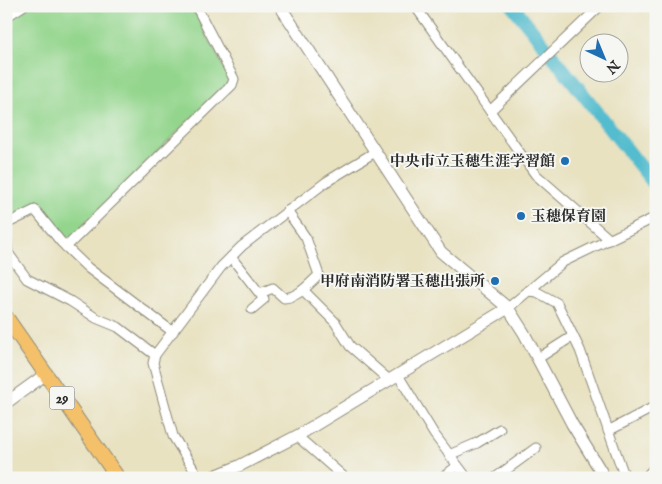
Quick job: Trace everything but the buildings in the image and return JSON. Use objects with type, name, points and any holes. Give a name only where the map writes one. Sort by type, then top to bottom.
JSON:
[{"type":"main road","name":"29","points":[[6,318],[118,478]]},
{"type":"street","points":[[6,17],[23,6]]},
{"type":"street","points":[[280,6],[441,252],[508,308],[572,424],[605,478]]},
{"type":"street","points":[[415,6],[535,174],[609,239]]},
{"type":"street","points":[[490,111],[558,49],[600,6]]},
{"type":"street","points":[[66,247],[232,85],[234,79],[200,8]]},
{"type":"street","points":[[199,478],[173,436],[153,363],[155,355],[231,257],[326,182],[375,152]]},
{"type":"street","points":[[6,224],[35,210],[66,247],[125,297],[172,332]]},
{"type":"street","points":[[260,294],[267,289],[273,288],[284,298],[290,298],[303,290],[319,275],[306,238],[287,211]]},
{"type":"street","points":[[210,478],[239,466],[297,436],[508,308],[564,262],[656,217]]},
{"type":"street","points":[[6,231],[8,258],[27,279],[70,301],[96,318],[118,327],[155,355]]},
{"type":"street","points":[[231,257],[264,299],[252,309]]},
{"type":"street","points":[[303,290],[335,322],[350,346],[394,377],[466,478]]},
{"type":"street","points":[[528,291],[537,292],[557,303],[580,350],[625,478]]},
{"type":"street","points":[[537,359],[573,336]]},
{"type":"street","points":[[6,403],[46,374]]},
{"type":"street","points":[[608,431],[656,406]]},
{"type":"street","points":[[449,455],[476,443],[500,429]]},
{"type":"street","points":[[297,436],[345,478]]},
{"type":"street","points":[[495,478],[536,448]]},
{"type":"street","points":[[442,478],[457,466]]},
{"type":"street","points":[[645,478],[656,466]]},
{"type":"green space","points":[[30,6],[192,6],[230,80],[69,240],[63,240],[36,205],[14,216],[6,213],[6,21]]},
{"type":"waterway","points":[[513,6],[656,186]]},
{"type":"place","name":"中央市立玉穂生涯学習館","points":[[565,161]]},
{"type":"place","name":"玉穂保育園","points":[[521,216]]},
{"type":"place","name":"甲府南消防署玉穂出張所","points":[[495,281]]}]
